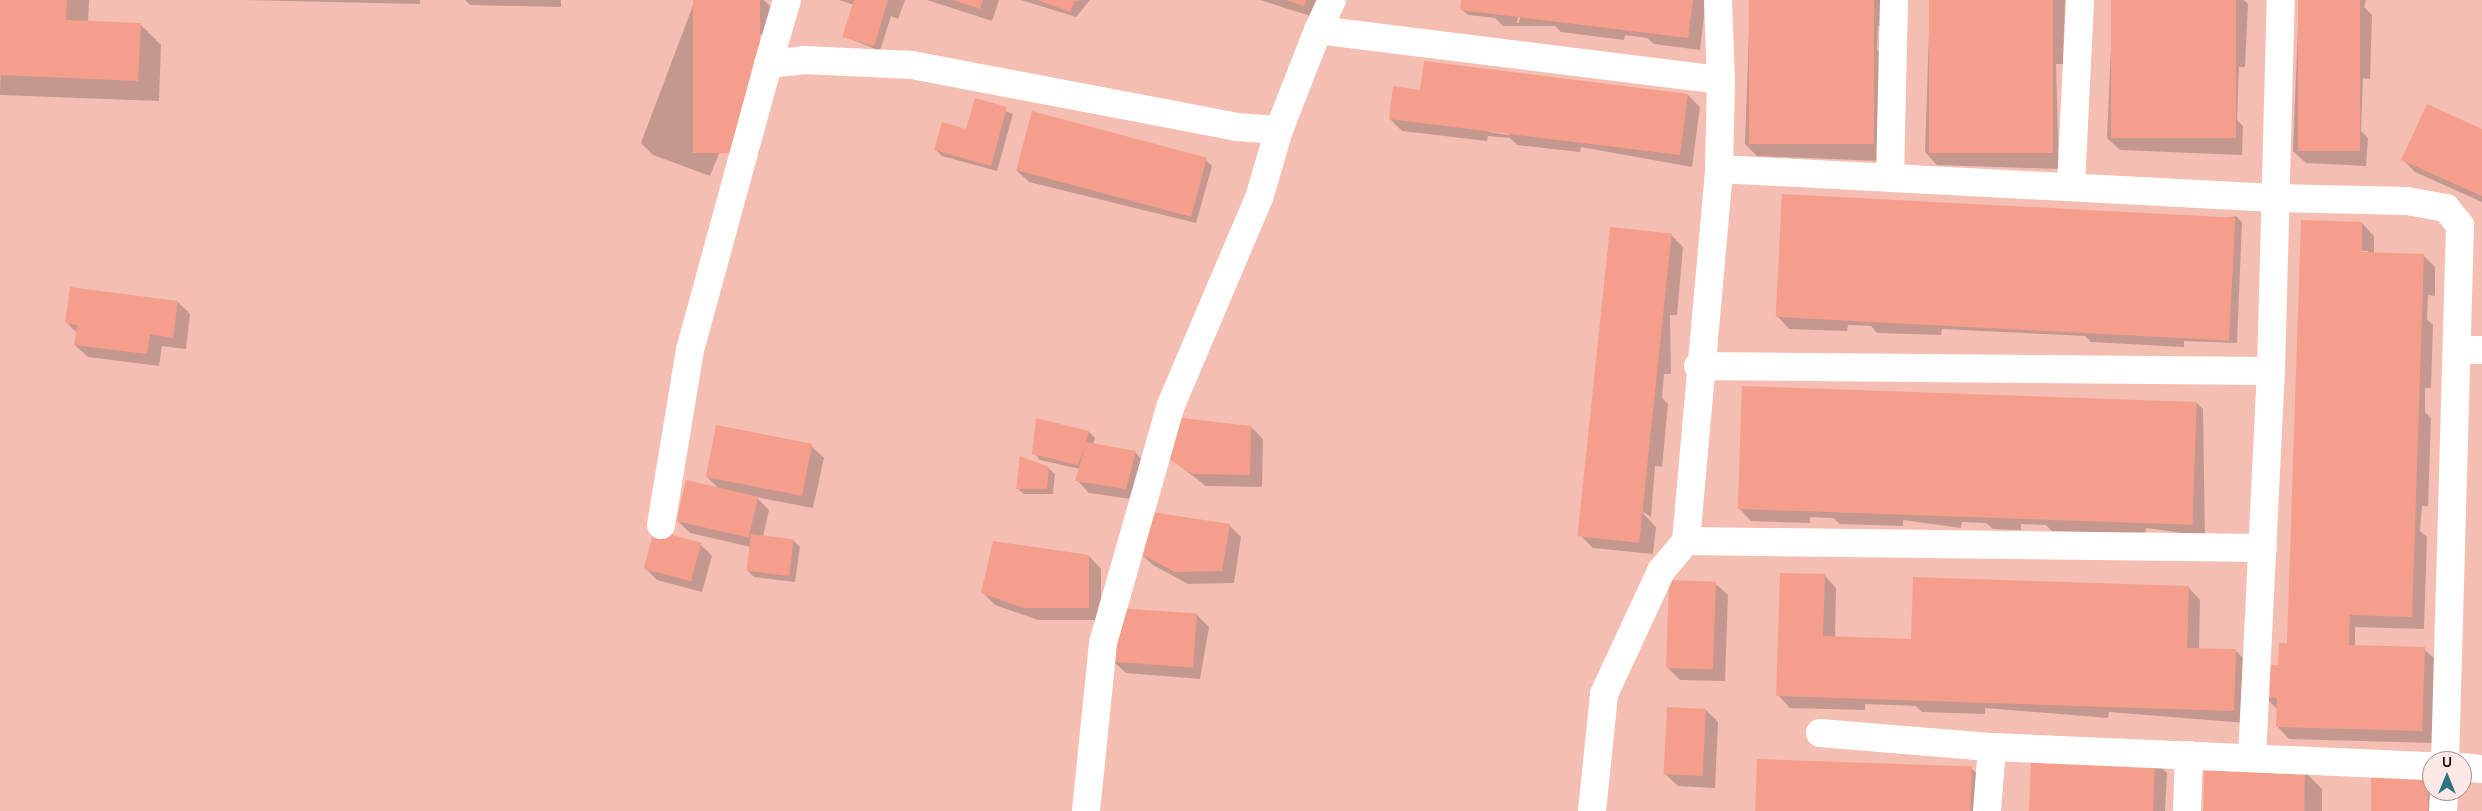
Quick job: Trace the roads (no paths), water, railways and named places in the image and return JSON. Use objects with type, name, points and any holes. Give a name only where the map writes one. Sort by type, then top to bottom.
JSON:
[{"type":"street","points":[[661,525],[690,350],[787,0]]},
{"type":"street","points":[[1086,811],[1103,643],[1171,406],[1258,198],[1279,130],[1318,30],[1332,0]]},
{"type":"street","points":[[1592,811],[1604,694],[1661,572],[1686,541],[1698,366],[1719,169],[1720,80],[1718,0]]},
{"type":"street","points":[[1890,177],[1894,0]]},
{"type":"street","points":[[2071,185],[2080,0]]},
{"type":"street","points":[[2252,758],[2271,370],[2274,198],[2281,0]]},
{"type":"street","points":[[1318,30],[1720,80]]},
{"type":"street","points":[[768,64],[804,60],[912,65],[1236,127],[1279,130]]},
{"type":"street","points":[[1719,169],[2071,185],[2274,198],[2407,201],[2446,208],[2460,225],[2462,235],[2470,350],[2446,751]]},
{"type":"street","points":[[1698,366],[2271,370]]},
{"type":"street","points":[[1686,541],[2263,548]]},
{"type":"street","points":[[1820,733],[1992,747],[2422,766]]},
{"type":"street","points":[[1987,811],[1992,747]]},
{"type":"street","points":[[2187,811],[2189,755]]}]
